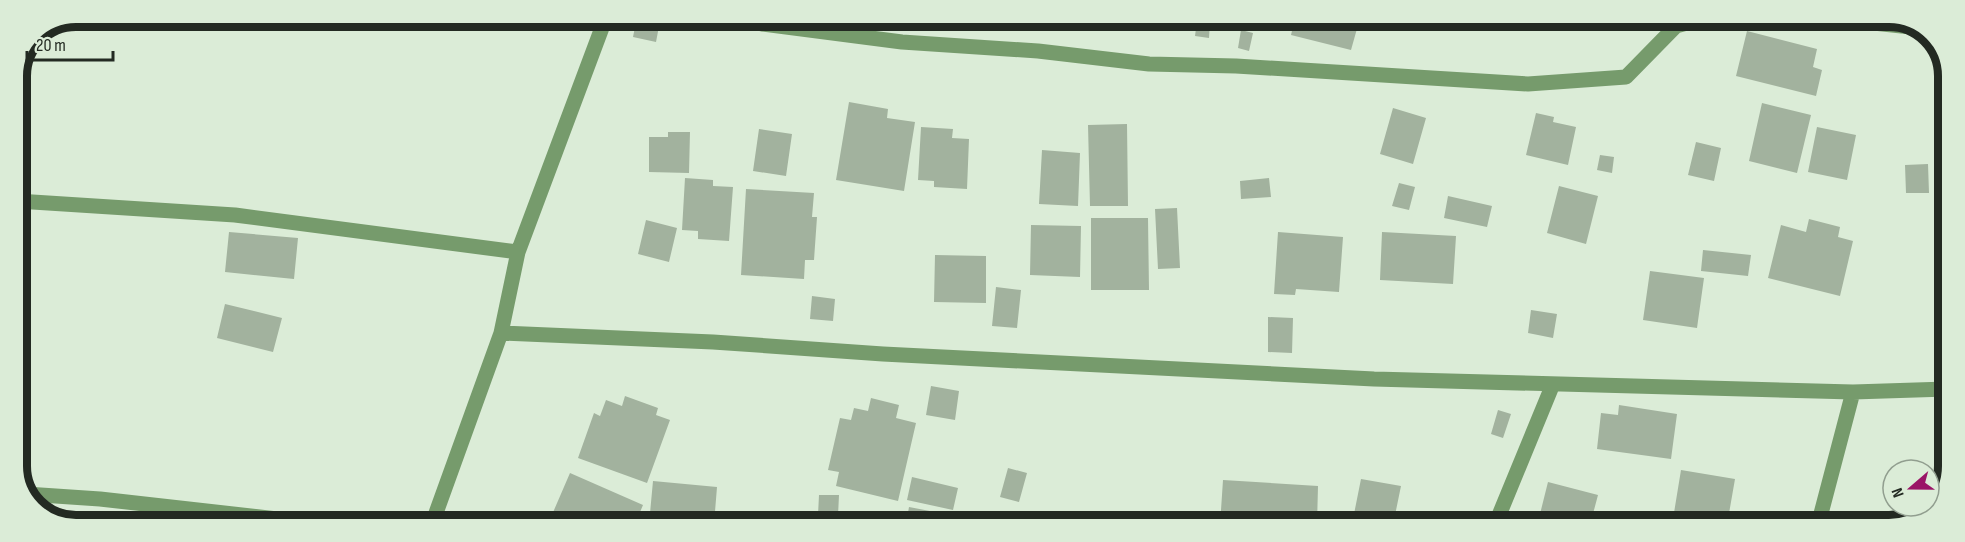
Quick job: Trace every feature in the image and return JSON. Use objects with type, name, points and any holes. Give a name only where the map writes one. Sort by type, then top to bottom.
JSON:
[{"type":"street","points":[[435,515],[501,333],[518,252],[602,27]]},
{"type":"street","points":[[785,27],[902,42],[1038,51],[1149,64],[1236,66],[1528,84],[1626,77],[1675,27]]},
{"type":"street","points":[[27,202],[235,215],[518,252]]},
{"type":"street","points":[[501,333],[713,342],[1153,369],[1374,379],[1853,392],[1938,389]]},
{"type":"street","points":[[1499,515],[1554,384]]},
{"type":"street","points":[[1821,515],[1853,392]]},
{"type":"street","points":[[37,495],[100,499],[241,515]]},
{"type":"building","points":[[635,27],[659,27],[656,42],[633,37]]},
{"type":"building","points":[[1196,27],[1210,27],[1209,38],[1195,36]]},
{"type":"building","points":[[1293,27],[1357,27],[1351,50],[1291,35]]},
{"type":"building","points":[[1241,30],[1253,33],[1249,51],[1238,48]]},
{"type":"building","points":[[1747,31],[1817,49],[1813,67],[1822,70],[1816,96],[1736,76]]},
{"type":"building","points":[[849,102],[888,109],[887,118],[915,122],[904,191],[836,180]]},
{"type":"building","points":[[1762,103],[1811,115],[1797,173],[1749,161]]},
{"type":"building","points":[[1393,108],[1426,118],[1413,164],[1380,154]]},
{"type":"building","points":[[1536,113],[1554,117],[1553,122],[1576,127],[1568,165],[1526,155]]},
{"type":"building","points":[[1127,124],[1128,206],[1090,206],[1088,125]]},
{"type":"building","points":[[921,127],[953,129],[952,138],[969,139],[967,189],[934,187],[934,181],[918,180]]},
{"type":"building","points":[[1817,127],[1856,135],[1847,180],[1808,172]]},
{"type":"building","points":[[759,129],[792,134],[786,176],[753,171]]},
{"type":"building","points":[[668,132],[690,132],[689,173],[649,172],[649,137],[668,137]]},
{"type":"building","points":[[1696,142],[1721,148],[1714,181],[1688,175]]},
{"type":"building","points":[[1042,150],[1080,153],[1078,206],[1039,204]]},
{"type":"building","points":[[1600,155],[1614,157],[1612,173],[1597,170]]},
{"type":"building","points":[[1928,164],[1929,193],[1906,193],[1905,165]]},
{"type":"building","points":[[685,178],[713,180],[713,186],[733,187],[729,241],[698,239],[698,231],[682,230]]},
{"type":"building","points":[[1269,178],[1271,197],[1241,199],[1240,181]]},
{"type":"building","points":[[1399,183],[1415,187],[1409,210],[1392,206]]},
{"type":"building","points":[[1559,186],[1598,196],[1586,244],[1547,233]]},
{"type":"building","points":[[746,189],[814,193],[812,217],[817,217],[814,260],[805,260],[804,279],[741,275]]},
{"type":"building","points":[[1448,196],[1492,206],[1487,227],[1444,218]]},
{"type":"building","points":[[1177,208],[1180,268],[1158,269],[1155,209]]},
{"type":"building","points":[[1091,218],[1148,218],[1149,290],[1091,290]]},
{"type":"building","points":[[1809,219],[1840,227],[1838,237],[1853,241],[1840,296],[1768,278],[1781,225],[1806,232]]},
{"type":"building","points":[[646,220],[677,228],[669,262],[638,254]]},
{"type":"building","points":[[1031,225],[1081,226],[1080,277],[1030,275]]},
{"type":"building","points":[[229,232],[298,238],[294,279],[225,272]]},
{"type":"building","points":[[1278,232],[1343,237],[1339,292],[1296,289],[1295,295],[1274,294]]},
{"type":"building","points":[[1382,232],[1456,236],[1453,284],[1380,280]]},
{"type":"building","points":[[1703,250],[1751,255],[1748,276],[1701,271]]},
{"type":"building","points":[[935,255],[986,256],[986,303],[934,302]]},
{"type":"building","points":[[1650,271],[1704,278],[1697,328],[1643,320]]},
{"type":"building","points":[[996,287],[1021,290],[1017,328],[992,326]]},
{"type":"building","points":[[812,296],[835,299],[833,321],[810,319]]},
{"type":"building","points":[[225,304],[282,318],[273,352],[217,338]]},
{"type":"building","points":[[1531,310],[1557,314],[1553,338],[1528,333]]},
{"type":"building","points":[[1268,317],[1293,318],[1292,353],[1268,352]]},
{"type":"building","points":[[931,386],[959,391],[955,420],[926,415]]},
{"type":"building","points":[[625,396],[658,408],[656,415],[670,420],[647,483],[578,458],[594,413],[600,416],[606,400],[622,406]]},
{"type":"building","points":[[871,398],[899,405],[896,418],[916,423],[898,501],[836,486],[839,472],[828,470],[840,418],[851,420],[854,408],[868,411]]},
{"type":"building","points":[[1619,405],[1677,414],[1671,459],[1597,449],[1601,413],[1618,415]]},
{"type":"building","points":[[1498,410],[1511,414],[1503,438],[1491,434]]},
{"type":"building","points":[[1008,468],[1027,473],[1019,502],[1000,497]]},
{"type":"building","points":[[1681,470],[1735,479],[1729,515],[1674,515]]},
{"type":"building","points":[[570,473],[643,505],[639,515],[552,515]]},
{"type":"building","points":[[912,477],[958,488],[953,510],[907,500]]},
{"type":"building","points":[[1361,479],[1401,486],[1395,515],[1354,515]]},
{"type":"building","points":[[1223,480],[1318,486],[1317,515],[1221,515]]},
{"type":"building","points":[[653,481],[717,487],[715,515],[650,515]]},
{"type":"building","points":[[1548,482],[1598,495],[1593,515],[1540,515]]},
{"type":"building","points":[[819,495],[839,495],[838,515],[818,515]]},
{"type":"building","points":[[909,507],[951,515],[908,515]]}]
